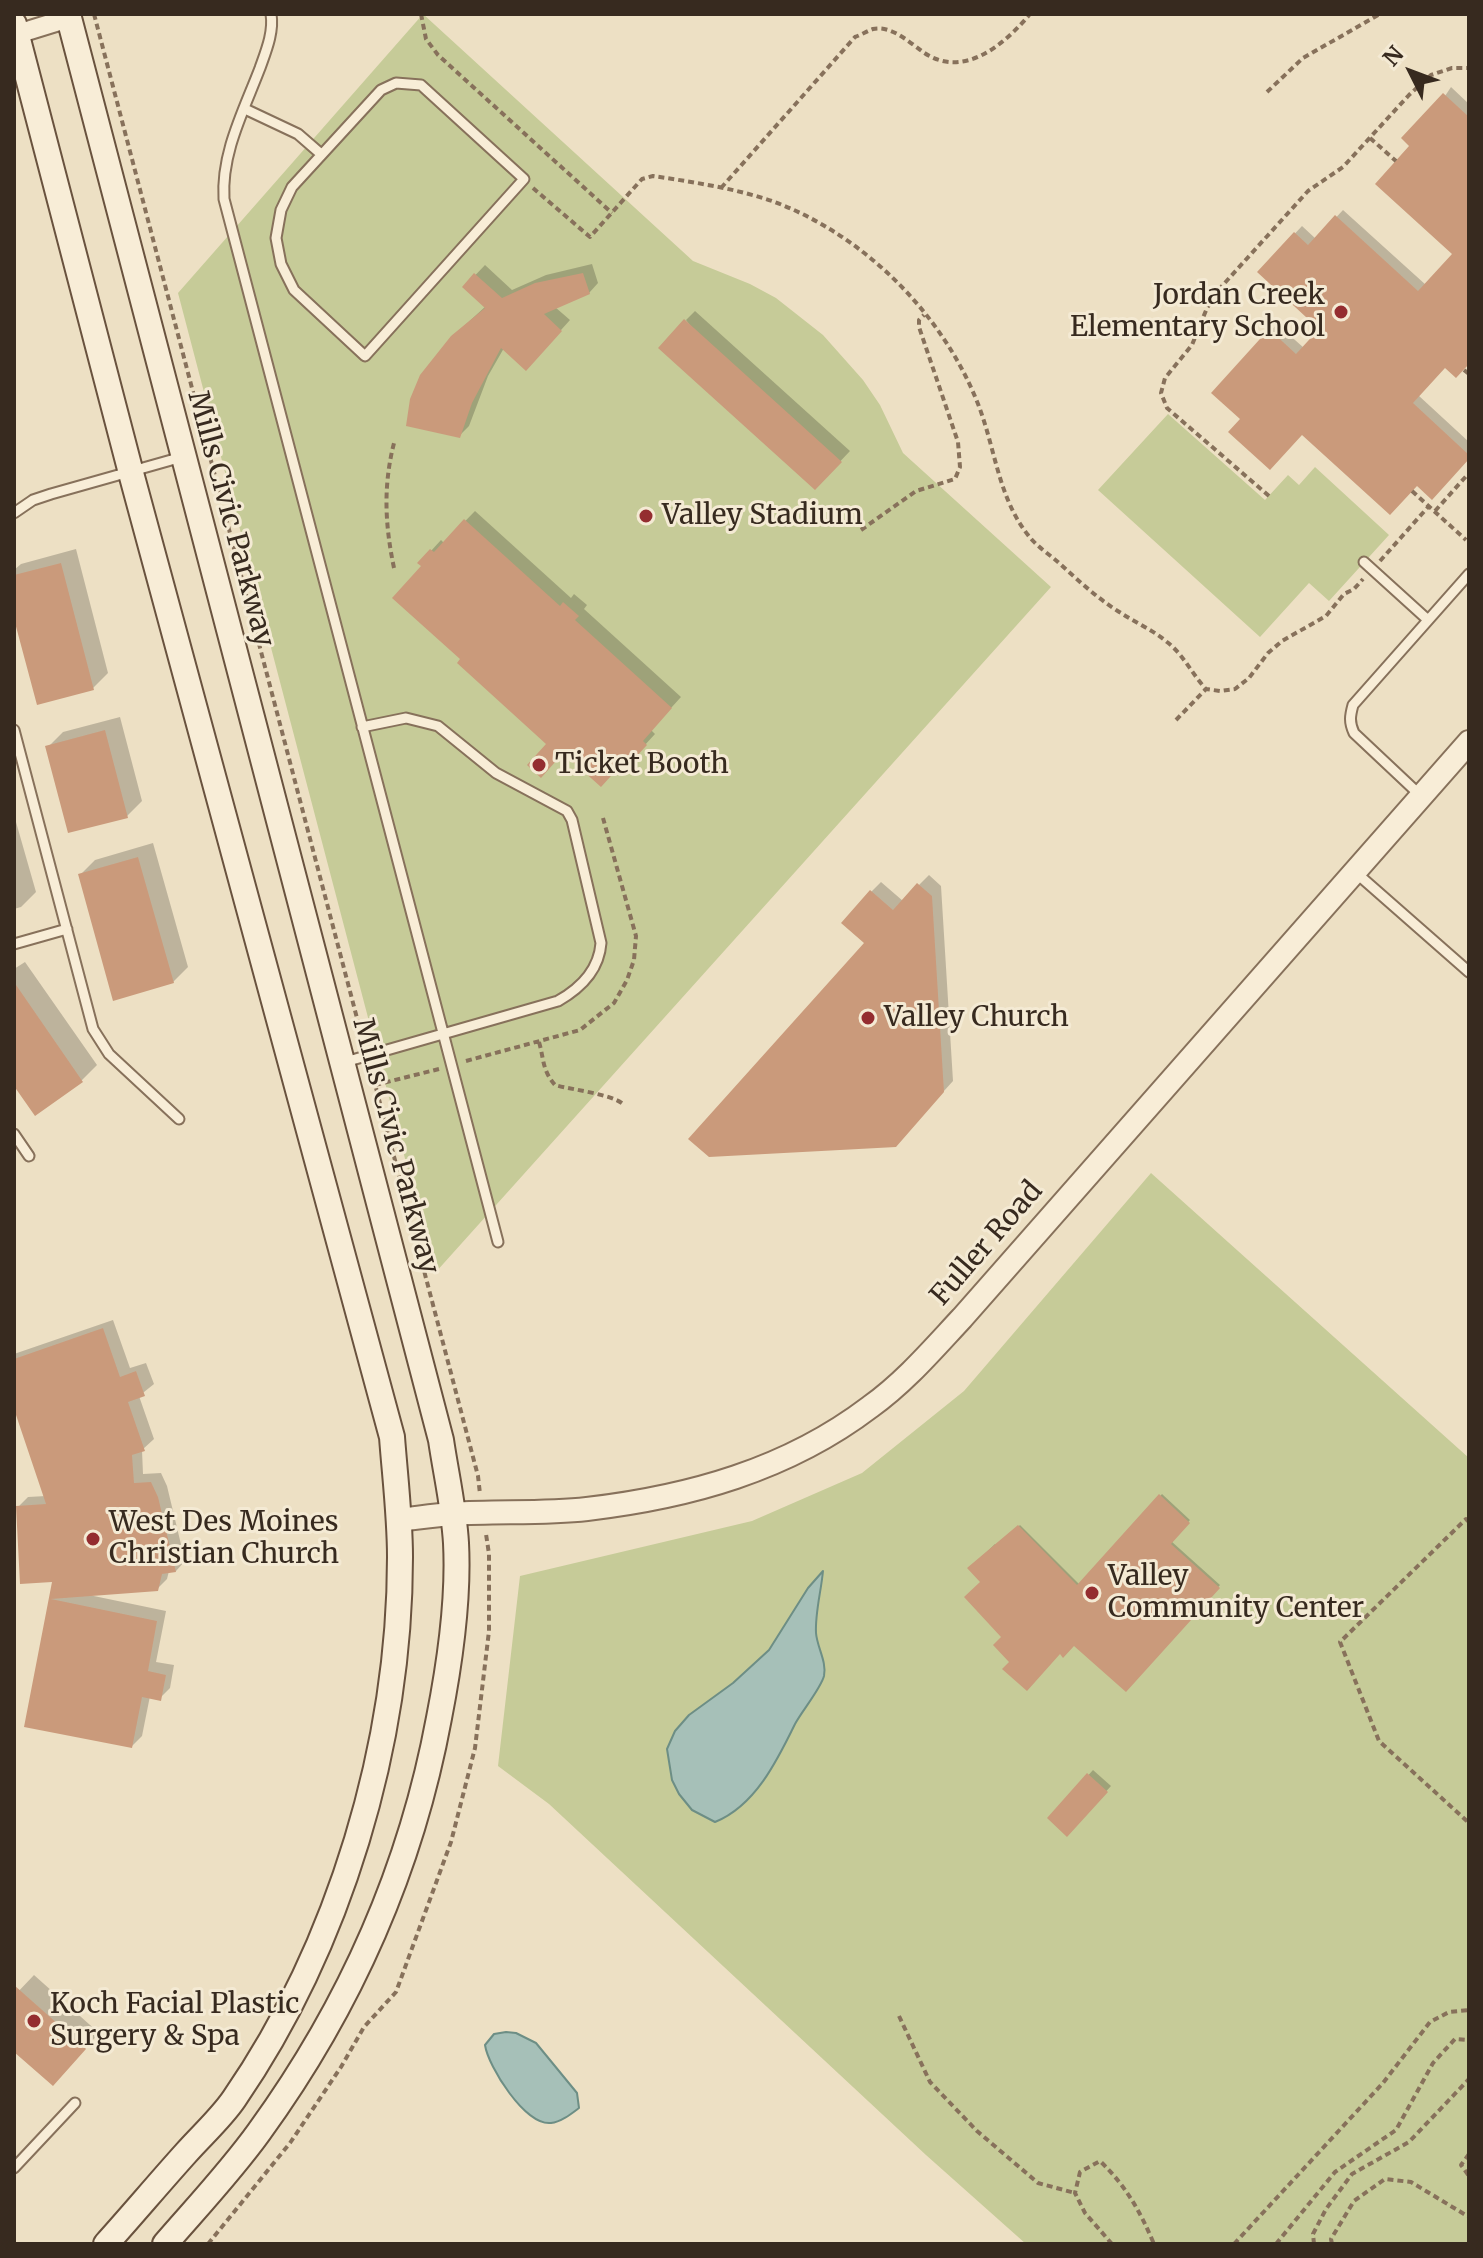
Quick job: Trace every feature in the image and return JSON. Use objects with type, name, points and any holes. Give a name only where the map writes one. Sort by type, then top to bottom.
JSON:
[{"type":"main road","name":"Mills Civic Parkway","points":[[68,16],[441,1440],[456,1544],[445,1685],[432,1759],[391,1894],[364,1957],[298,2077],[257,2135],[165,2244]]},
{"type":"main road","points":[[15,31],[131,473],[392,1437],[400,1558],[397,1618],[382,1749],[367,1807],[320,1940],[271,2043],[231,2103],[106,2244]]},
{"type":"street","points":[[15,31],[68,16]]},
{"type":"street","name":"Fuller Road","points":[[398,1520],[452,1514],[586,1509],[691,1492],[765,1467],[820,1440],[871,1407],[910,1374],[962,1318],[1469,742]]},
{"type":"lane","points":[[271,14],[267,47],[227,157],[222,178],[224,199],[498,1242]]},
{"type":"lane","points":[[396,83],[421,85],[524,179],[365,356],[294,290],[278,252],[276,238],[286,197],[381,90],[396,83]]},
{"type":"lane","points":[[245,109],[298,134],[321,154]]},
{"type":"lane","points":[[14,513],[33,500],[51,494],[182,457]]},
{"type":"lane","points":[[1368,566],[1428,620]]},
{"type":"lane","points":[[1421,796],[1354,733],[1349,722],[1353,705],[1469,574]]},
{"type":"lane","points":[[342,1063],[558,1001],[575,991],[590,975],[600,955],[601,943],[572,820],[567,811],[496,773],[438,726],[406,718],[362,727]]},
{"type":"lane","points":[[14,730],[93,1029],[109,1054],[179,1119]]},
{"type":"lane","points":[[1354,871],[1469,972]]},
{"type":"lane","points":[[14,944],[67,929]]},
{"type":"lane","points":[[14,1134],[29,1156]]},
{"type":"lane","points":[[14,2168],[75,2103]]},
{"type":"path","points":[[94,14],[479,1484]]},
{"type":"path","points":[[421,14],[426,39],[438,55],[612,213]]},
{"type":"path","points":[[721,188],[855,37],[875,29],[891,32],[939,61],[953,63],[974,60],[996,47],[1030,14]]},
{"type":"path","points":[[1267,92],[1303,58],[1380,14]]},
{"type":"path","points":[[1269,496],[1167,408],[1161,393],[1165,378],[1192,345],[1207,308],[1222,286],[1308,191],[1343,167],[1431,75],[1452,68],[1469,68]]},
{"type":"path","points":[[1370,138],[1396,161]]},
{"type":"path","points":[[524,179],[590,237],[642,179],[653,176],[771,201],[822,225],[862,252],[897,281],[954,354],[984,419],[1007,499],[1015,518],[1030,538],[1095,594],[1169,643],[1206,689],[1235,689],[1282,641],[1326,616],[1344,594],[1354,589],[1368,566],[1429,506]]},
{"type":"path","points":[[861,530],[916,491],[955,479],[960,467],[958,442],[919,327],[919,320],[925,314]]},
{"type":"path","points":[[394,443],[387,469],[385,497],[394,568]]},
{"type":"path","points":[[1435,511],[1469,473]]},
{"type":"path","points":[[1412,491],[1466,540]]},
{"type":"path","points":[[1176,720],[1206,689]]},
{"type":"path","points":[[539,1042],[542,1065],[555,1085],[602,1097],[615,1097],[623,1104]]},
{"type":"path","points":[[1469,1522],[1466,1519],[1340,1642],[1379,1741],[1469,1823]]},
{"type":"path","points":[[1234,2244],[1383,2083],[1430,2022],[1449,2012],[1469,2010]]},
{"type":"path","points":[[899,2016],[930,2082],[977,2131],[1038,2183],[1075,2193]]},
{"type":"path","points":[[1276,2244],[1335,2172],[1396,2130],[1433,2063],[1455,2039],[1469,2040]]},
{"type":"path","points":[[1314,2244],[1313,2234],[1326,2209],[1352,2174],[1409,2142],[1469,2079]]},
{"type":"path","points":[[1469,2154],[1461,2165],[1469,2176]]},
{"type":"path","points":[[1112,2244],[1085,2213],[1075,2193],[1080,2172],[1100,2161],[1121,2181],[1137,2206],[1154,2244]]},
{"type":"path","points":[[1332,2244],[1331,2239],[1354,2201],[1385,2179],[1411,2182],[1469,2217]]},
{"type":"green space","points":[[423,14],[693,261],[776,298],[823,335],[863,380],[880,405],[903,453],[1051,587],[435,1273],[178,293]]},
{"type":"green space","points":[[1168,414],[1265,500],[1288,475],[1299,485],[1315,467],[1389,535],[1329,601],[1309,583],[1260,637],[1098,490]]},
{"type":"green space","points":[[1151,1173],[1469,1458],[1469,2244],[1026,2244],[549,1804],[498,1766],[520,1576],[752,1521],[862,1473],[964,1391]]},
{"type":"water","points":[[823,1571],[816,1625],[824,1665],[822,1681],[763,1781],[742,1805],[715,1822],[692,1810],[679,1794],[672,1780],[667,1749],[675,1731],[689,1715],[733,1683],[769,1650],[808,1588]]},
{"type":"water","points":[[516,2033],[536,2043],[577,2093],[579,2108],[551,2123],[530,2115],[519,2105],[500,2080],[485,2045],[494,2034]]},
{"type":"building","name":"Jordan Creek Elementary School","points":[[1443,93],[1469,117],[1469,364],[1456,378],[1445,368],[1413,403],[1469,455],[1469,459],[1432,500],[1417,486],[1390,515],[1302,435],[1270,470],[1228,432],[1240,419],[1211,393],[1269,329],[1296,354],[1319,329],[1257,272],[1294,232],[1308,245],[1335,215],[1418,291],[1452,254],[1375,184],[1409,146],[1401,138]]},
{"type":"building","points":[[474,273],[502,298],[535,283],[583,273],[590,294],[544,314],[562,331],[526,371],[501,348],[472,403],[460,438],[406,426],[410,399],[420,375],[451,336],[485,308],[462,287]]},
{"type":"building","points":[[684,319],[842,462],[815,490],[658,348]]},
{"type":"building","points":[[464,519],[560,606],[563,602],[579,616],[575,620],[672,708],[643,741],[647,745],[634,759],[630,755],[601,787],[563,753],[541,778],[527,765],[546,744],[457,663],[460,659],[392,598],[421,566],[417,563],[430,549],[434,552]]},
{"type":"building","points":[[61,563],[94,690],[37,705],[14,619],[14,575]]},
{"type":"building","points":[[105,730],[128,818],[68,833],[45,746]]},
{"type":"building","points":[[138,857],[174,983],[113,1001],[78,874]]},
{"type":"building","name":"Valley Church","points":[[917,883],[932,896],[944,1092],[896,1147],[709,1157],[688,1139],[864,943],[841,923],[870,890],[893,910]]},
{"type":"building","points":[[14,982],[83,1082],[35,1116],[14,1086]]},
{"type":"building","name":"West Des Moines Christian Church","points":[[103,1328],[120,1377],[136,1371],[145,1396],[128,1402],[145,1451],[132,1455],[134,1483],[151,1482],[158,1497],[176,1572],[162,1574],[158,1591],[51,1599],[157,1621],[148,1671],[166,1675],[161,1701],[142,1697],[132,1748],[24,1727],[52,1582],[20,1584],[16,1506],[46,1504],[14,1409],[14,1359]]},
{"type":"building","name":"Valley Community Center","points":[[1159,1494],[1190,1523],[1171,1544],[1220,1588],[1126,1692],[1074,1646],[1063,1658],[1060,1654],[1027,1691],[1002,1669],[1009,1662],[993,1645],[1001,1637],[964,1597],[980,1582],[967,1568],[1018,1525],[1077,1585]]},
{"type":"building","points":[[1087,1773],[1108,1792],[1067,1837],[1047,1818]]},
{"type":"building","name":"Koch Facial Plastic Surgery & Spa","points":[[14,1985],[86,2049],[53,2086],[14,2052]]},
{"type":"place","name":"Jordan Creek Elementary School","points":[[1341,312]]},
{"type":"place","name":"Valley Stadium","points":[[646,516]]},
{"type":"place","name":"Ticket Booth","points":[[539,765]]},
{"type":"place","name":"Valley Church","points":[[868,1018]]},
{"type":"place","name":"West Des Moines Christian Church","points":[[93,1539]]},
{"type":"place","name":"Valley Community Center","points":[[1092,1593]]},
{"type":"place","name":"Koch Facial Plastic Surgery & Spa","points":[[34,2021]]}]
